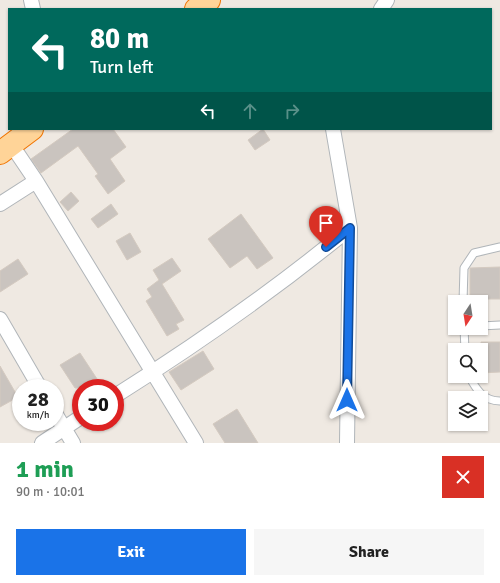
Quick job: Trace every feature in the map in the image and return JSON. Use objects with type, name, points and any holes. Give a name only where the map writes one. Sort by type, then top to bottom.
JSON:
[{"type":"highway","points":[[197,8],[209,0]]},
{"type":"highway","points":[[6,149],[31,130]]},
{"type":"street","points":[[333,130],[350,228],[347,443]]},
{"type":"street","points":[[6,149],[36,181],[196,443]]},
{"type":"street","points":[[0,204],[36,181]]},
{"type":"street","points":[[124,390],[152,373],[290,276],[350,228]]},
{"type":"street","points":[[0,319],[35,379]]},
{"type":"street","points":[[72,423],[64,428],[73,443]]},
{"type":"street","points":[[42,443],[60,431]]},
{"type":"lane","points":[[463,295],[464,268],[474,253],[500,247]]},
{"type":"lane","points":[[488,326],[500,325]]},
{"type":"lane","points":[[472,383],[477,392],[495,401],[500,401]]},
{"type":"building","points":[[72,130],[114,130],[126,147],[110,159],[125,181],[108,194],[95,176],[98,174],[78,146],[41,173],[31,159]]},
{"type":"building","points":[[264,130],[270,140],[255,150],[248,140]]},
{"type":"building","points":[[71,192],[79,201],[68,211],[60,202]]},
{"type":"building","points":[[111,204],[118,214],[98,228],[91,219]]},
{"type":"building","points":[[241,214],[273,258],[257,269],[247,256],[230,268],[208,239]]},
{"type":"building","points":[[130,233],[141,252],[127,260],[116,241]]},
{"type":"building","points":[[172,258],[181,271],[162,284],[184,320],[176,324],[179,329],[167,336],[146,301],[152,297],[147,289],[159,280],[153,270]]},
{"type":"building","points":[[18,259],[28,274],[0,292],[0,271]]},
{"type":"building","points":[[500,267],[500,299],[488,299],[488,295],[470,295],[470,268]]},
{"type":"building","points":[[500,342],[500,372],[488,373],[488,343],[481,343]]},
{"type":"building","points":[[203,351],[214,369],[181,390],[169,372]]},
{"type":"building","points":[[80,353],[97,379],[72,379],[72,383],[60,365]]},
{"type":"building","points":[[0,366],[12,387],[12,400],[0,407]]},
{"type":"building","points":[[237,409],[258,443],[225,443],[213,424]]},
{"type":"route","points":[[326,247],[350,228],[347,400]]}]
